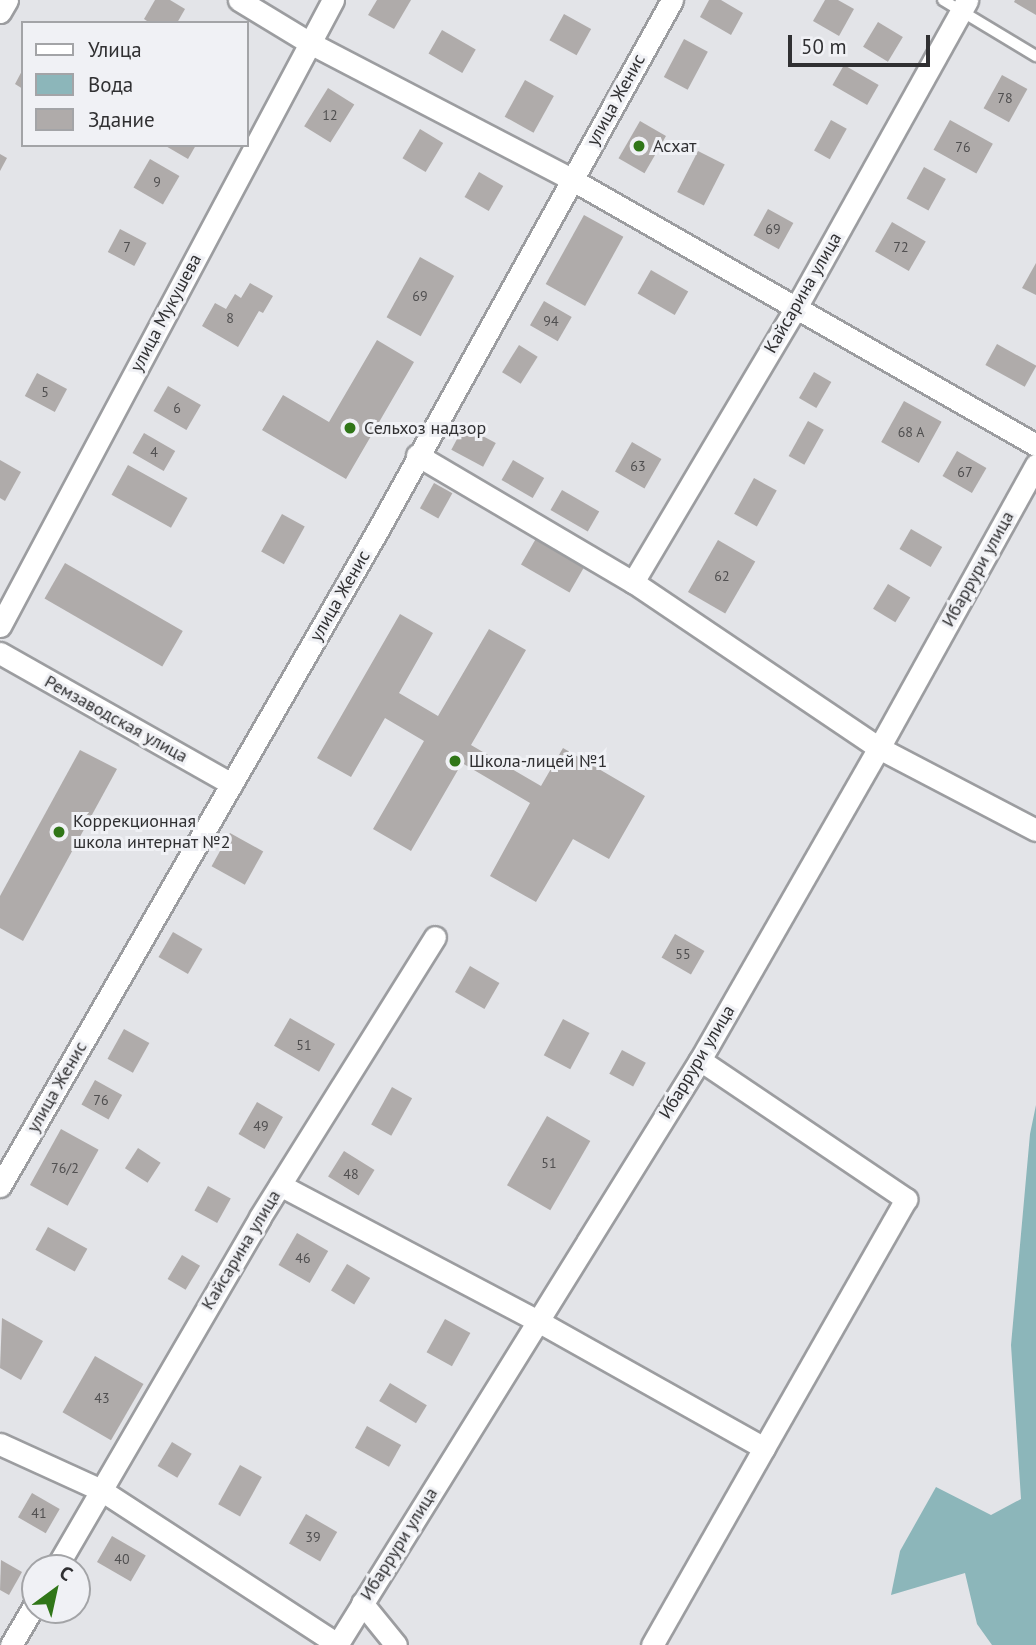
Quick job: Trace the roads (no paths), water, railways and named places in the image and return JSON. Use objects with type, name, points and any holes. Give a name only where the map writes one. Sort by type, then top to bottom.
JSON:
[{"type":"street","points":[[0,12],[7,0]]},
{"type":"street","points":[[239,0],[310,43],[571,180],[797,306],[1036,445]]},
{"type":"street","name":"улица Мукушева","points":[[0,626],[333,0]]},
{"type":"street","name":"улица Женис","points":[[0,1186],[232,784],[672,0]]},
{"type":"street","name":"Кайсарина улица","points":[[634,582],[797,306],[957,4]]},
{"type":"street","points":[[417,455],[634,582],[879,748],[1036,830]]},
{"type":"street","name":"Ибаррури улица","points":[[337,1644],[700,1060],[879,748],[1036,465]]},
{"type":"street","name":"Ремзаводская улица","points":[[0,653],[232,784]]},
{"type":"street","name":"Кайсарина улица","points":[[64,1554],[280,1185],[435,937]]},
{"type":"street","points":[[652,1645],[906,1199],[700,1060]]},
{"type":"street","points":[[280,1185],[536,1320],[765,1448]]},
{"type":"street","points":[[0,1444],[101,1490],[337,1644]]},
{"type":"street","points":[[362,1603],[396,1645]]},
{"type":"street","points":[[11,1645],[23,1624]]},
{"type":"lane","points":[[957,4],[1036,56]]},
{"type":"water","points":[[1036,1105],[1036,1645],[992,1645],[977,1624],[965,1573],[891,1595],[900,1551],[936,1487],[991,1515],[1021,1499],[1011,1345],[1030,1134]]},
{"type":"place","name":"Асхат","points":[[639,146]]},
{"type":"place","name":"Сельхоз надзор","points":[[350,428]]},
{"type":"place","name":"Школа-лицей №1","points":[[455,761]]},
{"type":"place","name":"Коррекционная школа интернат №2","points":[[59,832]]}]
